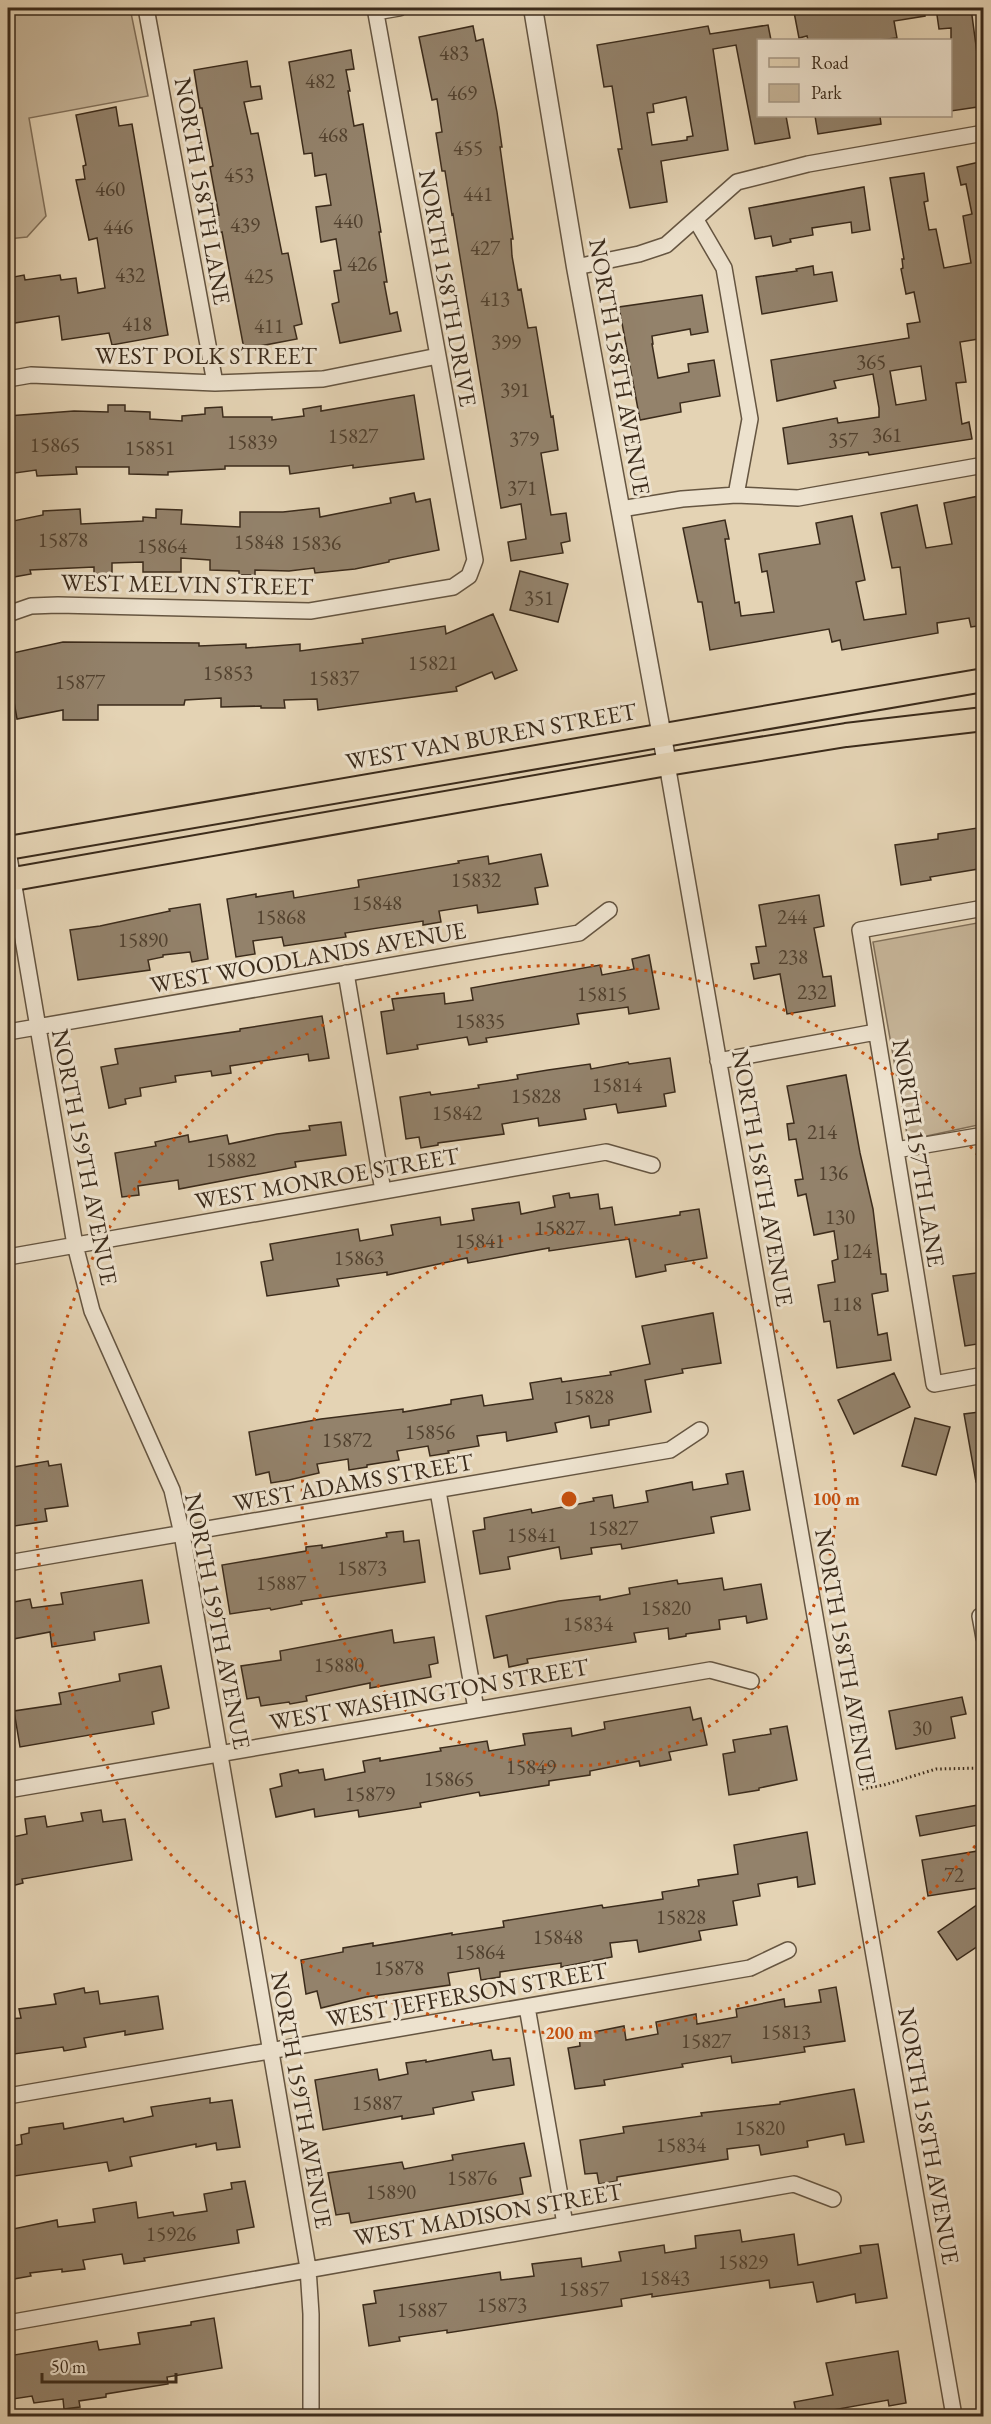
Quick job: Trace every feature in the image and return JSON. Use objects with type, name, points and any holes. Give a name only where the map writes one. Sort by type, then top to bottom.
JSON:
[{"type":"main road","name":"WEST VAN BUREN STREET","points":[[8,849],[984,680]]},
{"type":"main road","points":[[10,879],[667,764],[846,735],[984,719]]},
{"type":"street","name":"NORTH 158TH LANE","points":[[146,8],[215,382]]},
{"type":"street","points":[[375,10],[399,8]]},
{"type":"street","name":"NORTH 158TH AVENUE","points":[[533,8],[576,267],[667,764],[954,2416]]},
{"type":"street","name":"NORTH 158TH DRIVE","points":[[375,10],[475,560],[470,576]]},
{"type":"street","points":[[576,267],[639,254],[666,245],[737,182],[808,164],[984,133]]},
{"type":"street","points":[[696,220],[724,268],[750,419],[736,495]]},
{"type":"street","name":"WEST POLK STREET","points":[[8,379],[31,375],[215,382],[323,379],[438,356]]},
{"type":"street","points":[[621,509],[682,499],[736,495],[798,498],[984,465]]},
{"type":"street","name":"WEST MELVIN STREET","points":[[8,615],[32,606],[58,605],[310,611],[453,587],[470,576]]},
{"type":"street","name":"NORTH 159TH AVENUE","points":[[8,849],[10,879],[75,1245],[92,1311],[172,1490],[182,1534],[308,2268],[311,2314],[311,2416]]},
{"type":"street","name":"NORTH 157TH LANE","points":[[984,908],[860,930],[934,1384],[984,1375]]},
{"type":"street","name":"WEST WOODLANDS AVENUE","points":[[8,1032],[579,933],[609,910]]},
{"type":"street","points":[[346,973],[383,1191]]},
{"type":"street","points":[[718,1061],[876,1032]]},
{"type":"street","points":[[896,1150],[984,1135]]},
{"type":"street","name":"WEST MONROE STREET","points":[[8,1257],[606,1152],[652,1165]]},
{"type":"street","name":"WEST ADAMS STREET","points":[[8,1563],[670,1450],[700,1430]]},
{"type":"street","points":[[438,1491],[476,1709]]},
{"type":"street","points":[[982,1616],[984,1638]]},
{"type":"street","name":"WEST WASHINGTON STREET","points":[[8,1790],[710,1670],[751,1681]]},
{"type":"street","name":"WEST JEFFERSON STREET","points":[[8,2096],[750,1968],[788,1950]]},
{"type":"street","points":[[527,2007],[565,2224]]},
{"type":"street","name":"WEST MADISON STREET","points":[[8,2323],[308,2268],[794,2184],[833,2199]]},
{"type":"path","points":[[845,1791],[884,1785],[936,1770],[984,1768]]},
{"type":"green space","points":[[35,8],[130,8],[148,96],[29,118],[46,216],[27,237],[8,239],[8,12]]},
{"type":"green space","points":[[977,923],[984,960],[983,1124],[908,1140],[873,942]]},
{"type":"building","points":[[816,8],[924,8],[925,16],[894,21],[897,38],[808,39],[807,36],[799,38],[794,12]]},
{"type":"building","points":[[936,8],[971,8],[984,106],[952,111],[951,28],[939,29]]},
{"type":"building","points":[[768,25],[771,39],[757,39],[757,117],[786,117],[790,138],[755,144],[736,45],[713,49],[728,150],[661,161],[667,202],[630,208],[618,149],[622,149],[612,86],[604,87],[597,45],[708,26],[710,34]],"holes":[[[686,97],[693,136],[687,137],[687,140],[652,145],[647,113],[654,112],[653,104]]]},
{"type":"building","points":[[473,26],[476,41],[483,39],[497,112],[513,239],[511,239],[512,256],[518,290],[521,289],[528,328],[536,327],[551,417],[553,416],[558,450],[541,453],[551,515],[566,513],[570,541],[561,543],[563,553],[511,561],[508,542],[526,539],[521,504],[501,508],[453,214],[445,171],[442,171],[436,133],[442,132],[437,99],[432,100],[419,37]]},
{"type":"building","points":[[351,50],[354,69],[346,70],[354,126],[363,124],[381,232],[379,232],[387,282],[384,282],[390,314],[397,312],[401,331],[340,343],[332,304],[339,302],[334,271],[341,270],[336,239],[321,242],[316,207],[331,205],[326,174],[315,176],[312,153],[304,154],[289,62]]},
{"type":"building","points":[[247,61],[251,87],[260,86],[262,99],[244,102],[251,134],[258,133],[282,254],[288,253],[302,324],[294,326],[297,339],[244,349],[222,232],[215,234],[211,216],[219,215],[210,167],[213,166],[194,70]]},
{"type":"building","points":[[116,107],[119,126],[132,124],[168,335],[112,345],[109,333],[62,340],[59,316],[8,324],[8,278],[24,275],[25,280],[60,275],[61,280],[76,278],[78,293],[105,288],[97,238],[89,240],[76,180],[85,179],[83,166],[86,165],[76,115]]},
{"type":"building","points":[[815,117],[880,117],[881,124],[818,134]]},
{"type":"building","points":[[984,161],[984,338],[960,342],[966,382],[956,383],[962,424],[969,422],[972,439],[869,455],[868,452],[788,464],[783,428],[837,418],[838,423],[879,417],[879,408],[873,374],[834,381],[836,388],[777,401],[771,360],[909,338],[907,324],[920,322],[914,292],[906,294],[901,269],[903,268],[902,259],[904,259],[890,178],[924,173],[928,201],[924,202],[929,230],[936,229],[944,268],[971,263],[963,216],[972,214],[966,184],[961,185],[957,167]],"holes":[[[921,366],[926,400],[896,405],[890,371]]]},
{"type":"building","points":[[864,187],[870,230],[852,233],[851,222],[812,228],[813,235],[790,239],[791,242],[773,246],[771,236],[755,239],[749,208]]},
{"type":"building","points":[[813,266],[814,275],[832,272],[837,301],[762,314],[756,277],[797,271],[796,269]]},
{"type":"building","points":[[702,295],[708,332],[691,335],[690,329],[652,336],[658,378],[689,372],[688,364],[714,360],[720,396],[680,403],[681,412],[640,420],[619,307]]},
{"type":"building","points":[[414,395],[424,459],[353,468],[353,465],[290,474],[289,466],[225,466],[225,469],[168,472],[168,475],[129,474],[129,467],[76,467],[77,474],[37,476],[36,470],[8,474],[8,416],[74,411],[108,412],[108,405],[125,405],[125,411],[150,412],[150,419],[182,421],[182,416],[205,414],[205,408],[222,407],[223,417],[272,417],[272,420],[304,416],[303,409],[321,406],[321,411]]},
{"type":"building","points":[[414,493],[416,502],[430,499],[439,550],[389,560],[389,562],[355,569],[315,573],[314,568],[289,571],[255,570],[255,575],[239,575],[239,571],[210,570],[210,560],[181,558],[181,572],[143,572],[143,562],[112,563],[112,575],[94,576],[94,567],[30,570],[31,574],[8,578],[8,522],[43,515],[43,511],[80,509],[81,524],[143,521],[143,517],[156,518],[156,509],[182,510],[181,524],[240,527],[240,512],[283,512],[319,508],[320,517],[391,503],[390,498]]},
{"type":"building","points":[[979,496],[984,522],[984,625],[971,627],[969,618],[937,623],[938,633],[842,650],[840,640],[832,642],[829,629],[710,650],[702,602],[698,602],[683,528],[725,520],[729,539],[725,539],[735,603],[739,602],[741,616],[774,612],[767,571],[762,572],[759,554],[820,544],[816,523],[852,516],[865,580],[856,582],[864,620],[906,614],[900,567],[892,568],[881,513],[917,505],[926,548],[952,544],[944,503]]},
{"type":"building","points":[[520,571],[568,584],[558,622],[510,610]]},
{"type":"building","points":[[493,614],[517,670],[495,679],[492,672],[456,687],[457,691],[318,710],[317,699],[284,700],[285,708],[261,708],[261,706],[221,707],[221,698],[185,700],[184,705],[98,705],[98,720],[63,720],[63,710],[17,719],[8,667],[8,654],[63,642],[199,643],[199,646],[246,644],[246,648],[300,644],[300,651],[363,643],[362,639],[445,626],[446,634]]},
{"type":"building","points":[[984,827],[984,868],[930,877],[931,880],[901,885],[895,845],[938,839],[938,834]]},
{"type":"building","points":[[541,854],[548,886],[535,888],[538,904],[478,913],[477,905],[439,911],[441,922],[423,925],[423,921],[345,933],[346,937],[284,946],[282,937],[253,941],[255,954],[236,957],[227,899],[293,891],[294,898],[359,887],[358,880],[459,863],[458,861],[488,856],[489,864]]},
{"type":"building","points":[[819,895],[824,926],[814,928],[823,977],[831,976],[835,1006],[787,1014],[780,974],[754,979],[751,964],[759,963],[756,947],[766,946],[759,905]]},
{"type":"building","points":[[200,904],[208,959],[192,962],[190,952],[163,955],[163,957],[148,960],[150,970],[78,980],[70,930],[100,926]]},
{"type":"building","points":[[649,955],[659,1009],[629,1014],[628,1007],[577,1014],[579,1024],[486,1038],[487,1042],[469,1045],[467,1037],[417,1045],[418,1049],[387,1054],[381,1012],[394,1010],[392,999],[444,993],[445,1004],[473,1000],[471,988],[600,965],[602,975],[634,969],[632,959]]},
{"type":"building","points":[[322,1016],[329,1058],[309,1061],[308,1054],[230,1066],[231,1073],[212,1076],[211,1071],[175,1076],[176,1082],[140,1088],[141,1096],[125,1099],[126,1104],[109,1108],[101,1067],[118,1064],[115,1049],[240,1031],[240,1029]]},
{"type":"building","points":[[670,1058],[675,1092],[664,1094],[666,1106],[618,1113],[616,1104],[584,1109],[586,1119],[539,1126],[538,1118],[502,1124],[504,1134],[438,1143],[438,1145],[421,1148],[419,1137],[406,1139],[400,1097],[479,1088],[478,1085],[518,1079],[517,1075],[548,1070],[590,1064],[591,1069],[628,1062],[629,1064]]},
{"type":"building","points":[[846,1075],[873,1209],[881,1274],[886,1274],[888,1291],[872,1294],[878,1335],[887,1333],[891,1360],[837,1368],[830,1321],[824,1322],[818,1285],[835,1282],[832,1261],[838,1259],[834,1231],[814,1235],[806,1194],[798,1196],[795,1180],[803,1179],[796,1139],[789,1140],[787,1124],[794,1123],[787,1086]]},
{"type":"building","points":[[341,1122],[346,1155],[295,1162],[296,1167],[179,1189],[178,1180],[138,1186],[139,1195],[122,1197],[115,1153],[156,1146],[155,1142],[188,1135],[189,1142],[227,1135],[229,1144],[310,1130],[309,1126]]},
{"type":"building","points":[[569,1193],[570,1198],[598,1194],[600,1209],[612,1207],[615,1225],[680,1215],[680,1212],[699,1209],[707,1258],[665,1265],[666,1271],[636,1277],[629,1239],[549,1251],[549,1248],[468,1263],[467,1258],[387,1275],[387,1272],[337,1279],[339,1286],[267,1296],[261,1262],[273,1260],[270,1244],[358,1229],[360,1241],[393,1235],[391,1225],[440,1217],[441,1225],[474,1220],[472,1209],[519,1202],[521,1214],[555,1207],[553,1196]]},
{"type":"building","points":[[984,1272],[984,1323],[981,1323],[984,1343],[965,1346],[953,1276]]},
{"type":"building","points":[[713,1313],[721,1363],[682,1369],[683,1373],[645,1380],[651,1412],[609,1420],[609,1425],[591,1428],[589,1416],[555,1423],[557,1432],[507,1441],[506,1432],[477,1436],[479,1446],[430,1456],[428,1446],[397,1451],[399,1460],[349,1470],[348,1459],[317,1464],[319,1473],[271,1483],[269,1472],[256,1475],[249,1432],[321,1419],[403,1409],[403,1412],[451,1404],[451,1400],[482,1395],[484,1406],[533,1399],[530,1383],[561,1378],[562,1382],[611,1375],[610,1372],[650,1364],[642,1326]]},
{"type":"building","points":[[894,1373],[910,1407],[854,1434],[838,1400]]},
{"type":"building","points":[[979,1412],[980,1416],[984,1416],[984,1481],[976,1482],[964,1414]]},
{"type":"building","points":[[915,1418],[950,1427],[936,1475],[902,1466]]},
{"type":"building","points":[[48,1461],[49,1466],[61,1464],[68,1506],[45,1509],[47,1521],[8,1527],[8,1468]]},
{"type":"building","points":[[743,1471],[750,1510],[711,1517],[714,1533],[622,1549],[621,1544],[591,1548],[592,1554],[561,1559],[559,1547],[508,1557],[510,1569],[480,1574],[473,1531],[485,1529],[484,1518],[531,1509],[532,1513],[594,1501],[593,1498],[612,1495],[614,1508],[648,1502],[646,1491],[692,1482],[693,1490],[728,1484],[726,1474]]},
{"type":"building","points":[[403,1531],[404,1542],[419,1540],[425,1582],[301,1601],[302,1604],[271,1610],[270,1608],[230,1614],[222,1565],[306,1551],[306,1547],[322,1545],[322,1548],[387,1537],[386,1533]]},
{"type":"building","points":[[722,1578],[724,1590],[761,1584],[767,1619],[747,1623],[746,1616],[719,1620],[720,1629],[669,1639],[668,1628],[634,1633],[636,1642],[527,1659],[528,1663],[509,1667],[507,1655],[494,1658],[486,1616],[559,1601],[600,1596],[600,1600],[630,1594],[629,1588],[677,1580],[678,1584]]},
{"type":"building","points":[[142,1580],[149,1623],[94,1632],[95,1640],[52,1647],[50,1632],[8,1640],[8,1603],[30,1599],[32,1608],[63,1604],[61,1593]]},
{"type":"building","points":[[392,1630],[394,1643],[434,1637],[438,1663],[429,1665],[431,1677],[370,1688],[370,1683],[306,1696],[307,1701],[290,1704],[289,1702],[261,1706],[259,1697],[247,1699],[241,1666],[281,1660],[280,1651]]},
{"type":"building","points":[[161,1666],[169,1708],[152,1712],[154,1724],[20,1747],[14,1711],[61,1704],[59,1693],[120,1681],[119,1674]]},
{"type":"building","points":[[962,1697],[966,1714],[951,1717],[955,1738],[896,1749],[889,1711]]},
{"type":"building","points":[[690,1707],[693,1720],[701,1718],[707,1745],[669,1752],[671,1760],[640,1766],[639,1761],[590,1771],[590,1775],[549,1781],[549,1785],[480,1796],[479,1792],[420,1803],[421,1807],[359,1817],[358,1810],[315,1817],[314,1809],[276,1817],[270,1789],[282,1786],[280,1774],[298,1770],[299,1773],[323,1769],[325,1780],[365,1772],[363,1761],[380,1758],[380,1761],[487,1741],[489,1751],[525,1745],[523,1734],[571,1728],[572,1736],[605,1729],[604,1722]]},
{"type":"building","points":[[787,1726],[797,1780],[729,1795],[723,1754],[735,1752],[733,1740],[771,1734],[770,1729]]},
{"type":"building","points":[[984,1804],[984,1824],[920,1836],[916,1816]]},
{"type":"building","points":[[101,1810],[103,1822],[125,1819],[132,1860],[22,1879],[23,1883],[8,1887],[8,1838],[27,1834],[25,1819],[45,1816],[47,1827],[83,1821],[81,1813]]},
{"type":"building","points":[[807,1832],[815,1884],[798,1887],[797,1877],[758,1884],[760,1896],[733,1901],[737,1925],[699,1931],[701,1940],[639,1952],[637,1940],[610,1943],[612,1957],[561,1967],[561,1963],[500,1972],[500,1977],[481,1980],[479,1968],[448,1973],[450,1985],[366,1997],[321,2008],[317,1991],[306,1994],[301,1960],[343,1952],[343,1948],[373,1943],[373,1946],[504,1927],[503,1921],[602,1905],[603,1908],[663,1899],[662,1892],[699,1886],[698,1880],[738,1874],[734,1845]]},
{"type":"building","points":[[984,1850],[984,1887],[928,1896],[922,1860]]},
{"type":"building","points":[[984,1900],[984,1942],[957,1960],[938,1932]]},
{"type":"building","points":[[836,1987],[845,2041],[804,2047],[805,2052],[732,2063],[731,2056],[682,2064],[683,2067],[604,2080],[605,2085],[575,2089],[568,2048],[580,2046],[579,2035],[624,2026],[626,2040],[658,2034],[656,2022],[696,2014],[697,2024],[737,2017],[736,2009],[784,1999],[785,2007],[821,2002],[819,1990]]},
{"type":"building","points":[[84,1988],[85,1993],[98,1991],[100,2004],[158,1996],[163,2029],[125,2035],[125,2031],[84,2038],[86,2047],[64,2051],[63,2047],[14,2054],[9,2019],[21,2018],[19,2009],[56,2004],[54,1994]]},
{"type":"building","points":[[491,2050],[493,2060],[510,2058],[514,2085],[472,2092],[474,2100],[433,2108],[434,2114],[402,2119],[402,2116],[323,2130],[315,2080],[377,2069],[379,2080],[408,2074],[406,2063],[426,2060],[426,2062]]},
{"type":"building","points":[[854,2089],[864,2142],[846,2145],[844,2134],[807,2141],[808,2147],[761,2155],[759,2145],[727,2149],[728,2159],[617,2177],[617,2181],[599,2184],[597,2173],[585,2174],[580,2140],[624,2133],[623,2127],[702,2116],[701,2113],[780,2104],[780,2102]]},
{"type":"building","points":[[210,2098],[210,2103],[232,2100],[240,2147],[217,2150],[216,2143],[196,2147],[196,2144],[130,2157],[132,2166],[109,2171],[107,2162],[8,2177],[8,2147],[22,2144],[21,2135],[29,2133],[29,2128],[63,2123],[64,2129],[123,2118],[124,2122],[153,2116],[151,2107]]},
{"type":"building","points":[[524,2143],[531,2176],[520,2178],[523,2194],[351,2223],[349,2213],[336,2215],[328,2173],[402,2162],[404,2169],[453,2160],[452,2155]]},
{"type":"building","points":[[245,2181],[254,2227],[237,2230],[239,2243],[144,2258],[145,2261],[124,2264],[122,2254],[83,2260],[85,2269],[30,2273],[31,2276],[8,2280],[8,2230],[57,2220],[58,2227],[95,2222],[93,2209],[136,2202],[138,2218],[173,2212],[174,2216],[207,2211],[204,2194],[232,2189],[231,2183]]},
{"type":"building","points":[[740,2230],[742,2242],[794,2234],[798,2265],[861,2253],[860,2246],[878,2244],[887,2298],[856,2303],[855,2294],[817,2302],[813,2282],[770,2288],[769,2280],[652,2297],[652,2294],[621,2299],[622,2306],[447,2333],[447,2330],[399,2337],[400,2341],[369,2346],[363,2305],[376,2303],[374,2291],[500,2272],[501,2280],[534,2276],[532,2264],[581,2258],[582,2267],[621,2261],[619,2252],[664,2245],[665,2253],[696,2248],[695,2236]]},
{"type":"building","points":[[214,2318],[222,2368],[167,2377],[168,2384],[106,2394],[106,2397],[79,2401],[80,2407],[64,2409],[63,2399],[34,2403],[32,2396],[13,2399],[8,2356],[97,2341],[99,2350],[140,2344],[138,2333],[191,2325],[191,2322]]},
{"type":"building","points":[[898,2351],[906,2403],[889,2406],[888,2400],[827,2411],[828,2416],[797,2416],[794,2402],[833,2395],[826,2363]]}]
